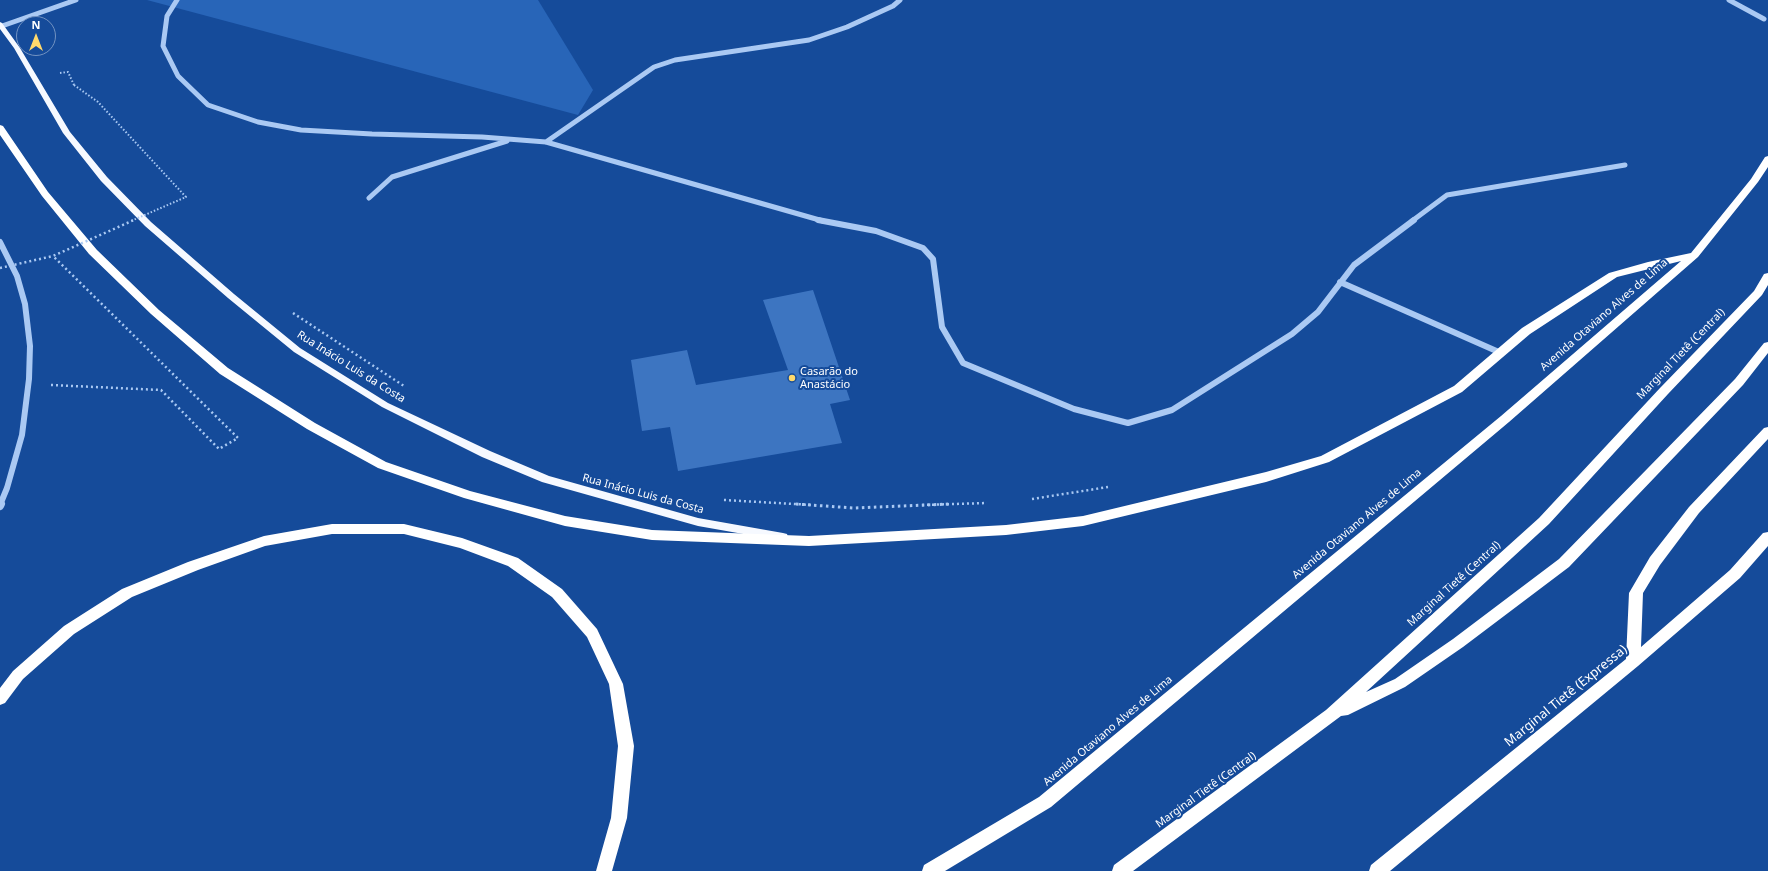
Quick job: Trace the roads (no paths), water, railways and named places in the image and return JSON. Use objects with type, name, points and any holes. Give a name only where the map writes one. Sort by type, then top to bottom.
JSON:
[{"type":"highway","points":[[0,128],[45,194],[92,252],[155,312],[224,371],[311,426],[382,465],[468,496],[565,521],[652,535],[809,541],[1006,530],[1083,521],[1266,477],[1325,459],[1458,389],[1526,331],[1613,276],[1648,264],[1694,255]]},
{"type":"highway","name":"Avenida Otaviano Alves de Lima","points":[[930,871],[1046,802],[1505,419],[1694,255],[1755,180],[1768,159]]},
{"type":"highway","name":"Marginal Tietê (Central)","points":[[1120,871],[1331,715],[1544,521],[1664,391],[1758,293],[1768,276]]},
{"type":"highway","points":[[1331,715],[1400,683],[1458,643],[1564,564],[1740,382],[1768,346]]},
{"type":"highway","points":[[1633,662],[1636,593],[1655,561],[1694,510],[1768,431]]},
{"type":"highway","points":[[0,699],[18,675],[69,630],[127,593],[193,566],[264,541],[332,529],[404,529],[462,543],[513,562],[557,593],[592,633],[616,684],[626,746],[619,818],[604,871]]},
{"type":"highway","name":"Marginal Tietê (Expressa)","points":[[1376,871],[1633,662],[1735,574],[1768,537]]},
{"type":"main road","name":"Rua Inácio Luis da Costa","points":[[1,25],[17,48],[67,133],[104,179],[148,224],[231,296],[297,350],[385,405],[486,454],[546,479],[698,522],[809,541]]},
{"type":"street","name":"Rua Inácio Luis da Costa","points":[[1,25],[76,0]]},
{"type":"street","points":[[177,0],[167,16],[163,46],[178,76],[208,105],[258,122],[301,130],[372,134],[482,137],[546,142],[817,220],[876,231],[923,248],[933,259],[942,326],[963,363],[1074,409],[1128,423],[1172,410],[1292,334],[1318,312],[1354,264],[1447,195],[1625,165]]},
{"type":"street","points":[[546,142],[654,68],[675,60],[809,40],[854,24],[893,6],[900,0]]},
{"type":"street","points":[[1729,0],[1764,19]]},
{"type":"street","points":[[368,198],[392,177],[510,140]]},
{"type":"street","points":[[0,242],[17,276],[25,304],[30,346],[29,379],[22,435],[8,488],[0,506]]},
{"type":"street","points":[[1340,282],[1501,353]]},
{"type":"place","name":"Casarão do Anastácio","points":[[792,378]]}]
